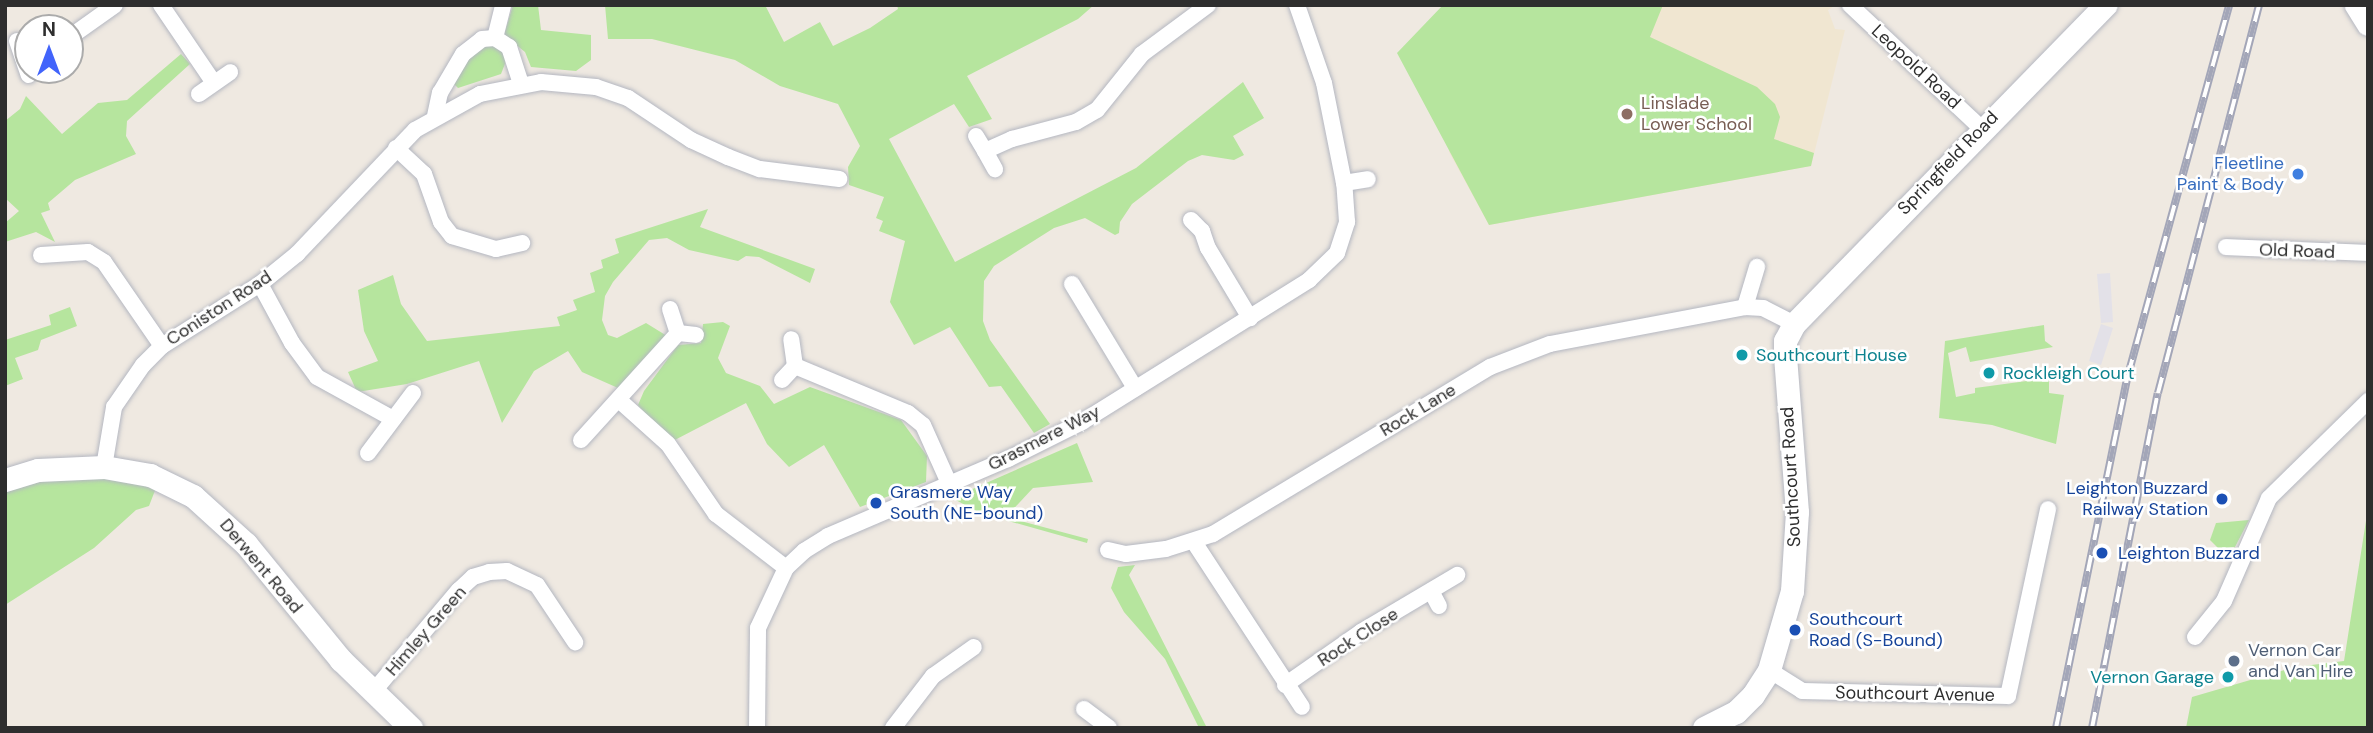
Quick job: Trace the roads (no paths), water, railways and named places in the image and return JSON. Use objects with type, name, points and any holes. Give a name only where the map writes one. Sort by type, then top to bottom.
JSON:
[{"type":"street","points":[[84,27],[115,5]]},
{"type":"street","points":[[161,5],[214,82]]},
{"type":"street","points":[[495,38],[503,5]]},
{"type":"street","points":[[985,151],[1012,139],[1062,128],[1094,112],[1142,54],[1208,5]]},
{"type":"street","name":"Grasmere Way","points":[[757,728],[758,628],[786,568],[828,536],[1064,432],[1309,280],[1336,253],[1347,222],[1344,183],[1324,83],[1297,5]]},
{"type":"street","name":"Leopold Road","points":[[1850,5],[1982,129]]},
{"type":"street","name":"Springfield Road","points":[[1794,324],[2105,5]]},
{"type":"street","points":[[2356,5],[2368,24]]},
{"type":"street","points":[[435,116],[440,93],[463,54],[482,39],[495,38],[509,47],[521,84]]},
{"type":"street","points":[[199,94],[230,72]]},
{"type":"street","name":"Coniston Road","points":[[104,467],[114,407],[131,380],[162,346],[260,284],[343,209],[396,148],[435,116],[480,94],[521,84],[596,87],[628,98],[691,140],[727,157],[807,177],[839,178]]},
{"type":"street","points":[[976,136],[995,169]]},
{"type":"street","points":[[396,148],[424,174],[441,222],[452,236],[496,249],[522,243]]},
{"type":"street","points":[[807,177],[807,194]]},
{"type":"street","points":[[1344,183],[1368,179]]},
{"type":"street","points":[[1191,220],[1202,231],[1208,248],[1250,318]]},
{"type":"street","name":"Old Road","points":[[2226,247],[2368,253]]},
{"type":"street","points":[[41,255],[88,252],[104,262],[162,346]]},
{"type":"street","points":[[1745,307],[1757,267]]},
{"type":"street","points":[[260,284],[292,343],[317,377],[393,419]]},
{"type":"street","points":[[1065,306],[1076,290],[1135,388]]},
{"type":"street","name":"Rock Lane","points":[[1108,550],[1126,554],[1194,542],[1246,516],[1497,364],[1592,334],[1745,307],[1763,308],[1794,324]]},
{"type":"street","points":[[670,309],[678,333]]},
{"type":"street","name":"Southcourt Road","points":[[1769,670],[1790,601],[1796,552],[1797,512],[1785,369],[1785,341],[1794,324]]},
{"type":"street","points":[[678,333],[696,335]]},
{"type":"street","points":[[581,440],[620,401],[678,333]]},
{"type":"street","points":[[782,380],[794,366],[792,339]]},
{"type":"street","points":[[794,366],[908,412],[923,425],[949,483]]},
{"type":"street","points":[[368,453],[412,393]]},
{"type":"street","points":[[620,401],[668,444],[716,514],[786,568]]},
{"type":"street","points":[[2195,638],[2210,625],[2224,601],[2269,498],[2353,420],[2368,401]]},
{"type":"street","name":"Derwent Road","points":[[5,480],[38,470],[104,467],[150,475],[213,510],[246,544],[314,629]]},
{"type":"street","name":"Southcourt Avenue","points":[[1769,670],[1802,691],[2008,696],[2048,509]]},
{"type":"street","points":[[1194,542],[1302,707]]},
{"type":"street","name":"Himley Green","points":[[373,692],[459,590],[473,577],[489,572],[507,571],[537,584],[575,642]]},
{"type":"street","name":"Rock Close","points":[[1286,685],[1457,575]]},
{"type":"street","points":[[1430,591],[1439,606]]},
{"type":"street","name":"Himley Green","points":[[314,629],[411,728]]},
{"type":"street","points":[[893,728],[933,676],[964,649]]},
{"type":"street","points":[[1704,728],[1736,712],[1753,695],[1769,670]]},
{"type":"street","points":[[1084,709],[1099,725]]},
{"type":"railway","points":[[2056,728],[2128,375],[2229,5]]},
{"type":"railway","points":[[2092,728],[2158,393],[2259,5]]},
{"type":"place","name":"Linslade Lower School","points":[[1627,114]]},
{"type":"place","name":"Fleetline Paint & Body","points":[[2298,174]]},
{"type":"place","name":"Southcourt House","points":[[1742,355]]},
{"type":"place","name":"Rockleigh Court","points":[[1989,373]]},
{"type":"place","name":"Leighton Buzzard Railway Station","points":[[2222,499]]},
{"type":"place","name":"Grasmere Way South (NE-bound)","points":[[876,503]]},
{"type":"place","name":"Leighton Buzzard","points":[[2102,553]]},
{"type":"place","name":"Southcourt Road (S-Bound)","points":[[1795,630]]},
{"type":"place","name":"Vernon Car and Van Hire","points":[[2234,661]]},
{"type":"place","name":"Vernon Garage","points":[[2228,677]]}]
